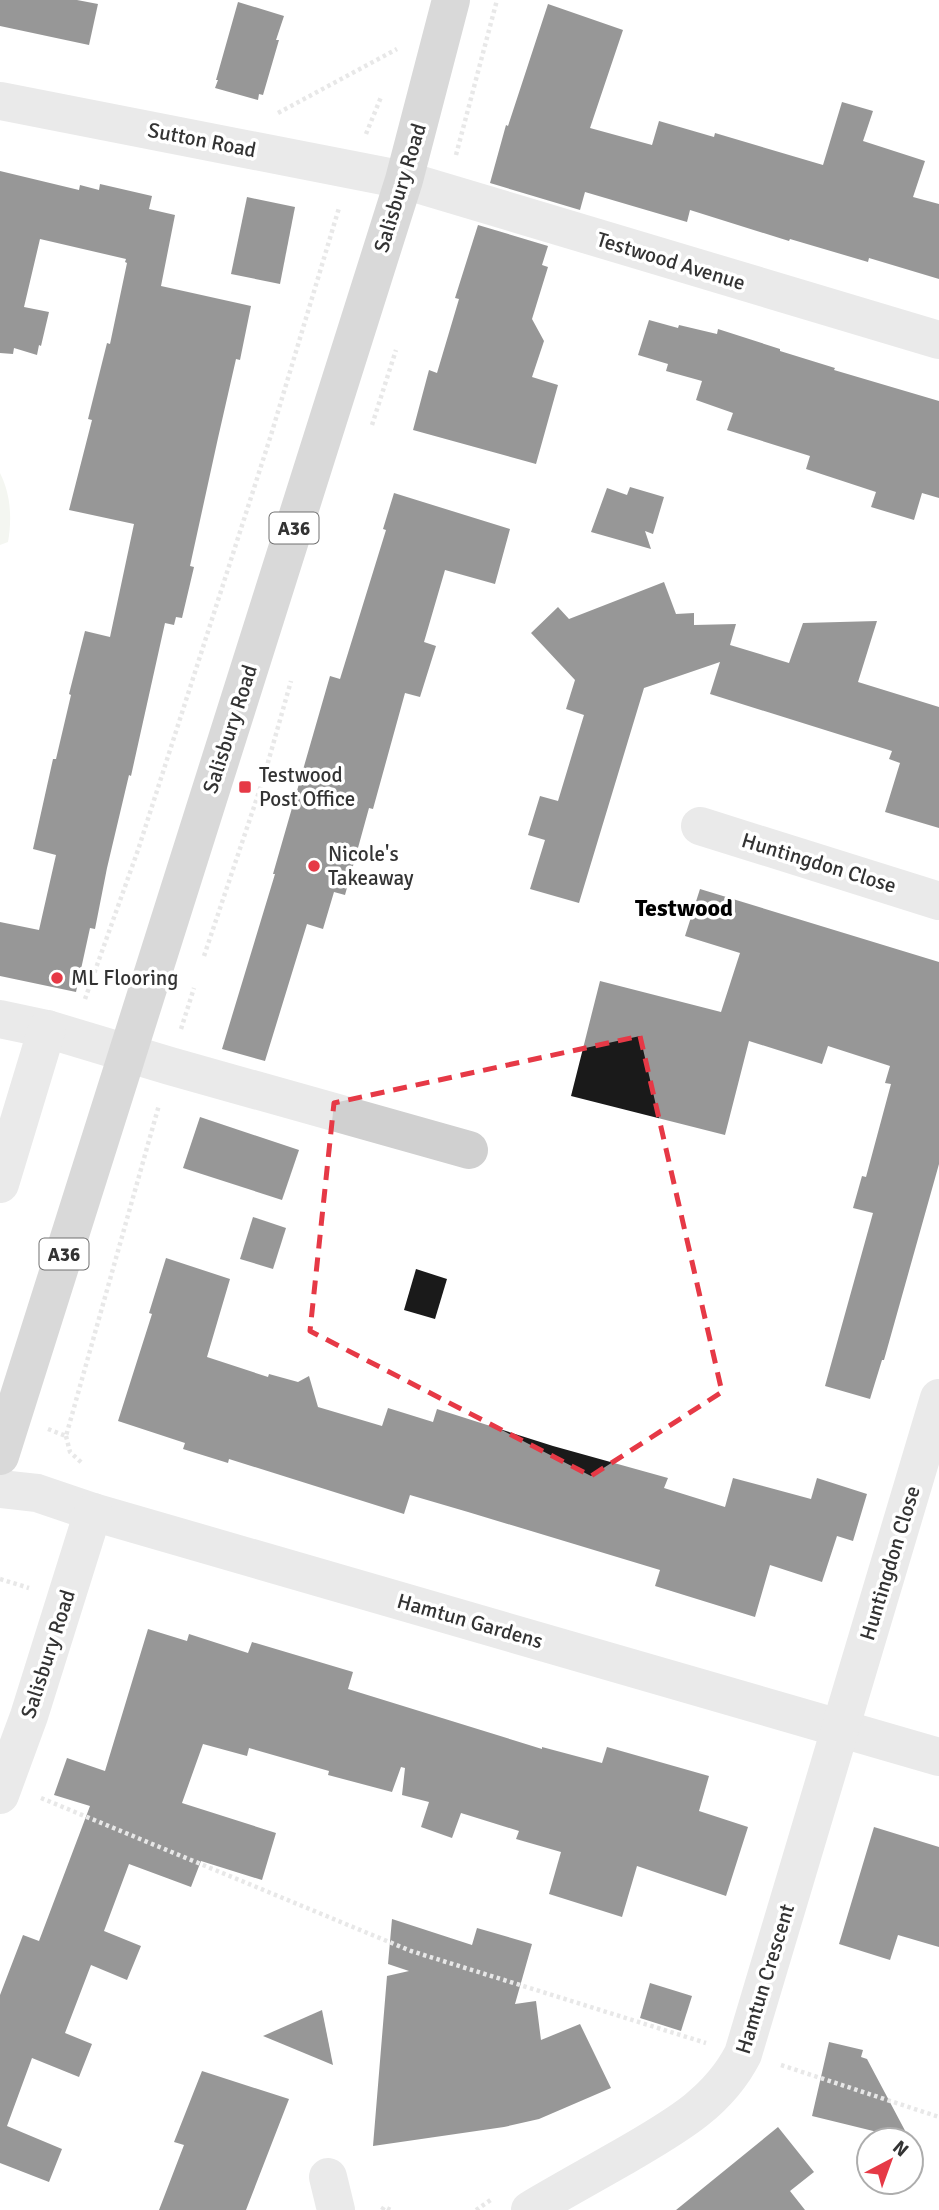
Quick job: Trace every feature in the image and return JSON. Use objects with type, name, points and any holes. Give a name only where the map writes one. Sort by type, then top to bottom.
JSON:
[{"type":"main road","name":"Salisbury Road","points":[[0,1456],[404,180],[451,0]]},
{"type":"street","name":"Sutton Road","points":[[0,101],[404,180]]},
{"type":"street","name":"Testwood Avenue","points":[[404,180],[939,340]]},
{"type":"street","name":"Huntingdon Close","points":[[700,826],[939,901]]},
{"type":"street","points":[[0,1019],[54,1031],[469,1150]]},
{"type":"street","points":[[0,1184],[54,1031]]},
{"type":"street","name":"Huntingdon Close","points":[[840,1727],[939,1398]]},
{"type":"street","name":"Hamtun Gardens","points":[[0,1489],[37,1493],[93,1512],[939,1757]]},
{"type":"street","name":"Salisbury Road","points":[[0,1796],[29,1716],[93,1512]]},
{"type":"street","name":"Hamtun Crescent","points":[[514,2203],[673,2128],[699,2110],[733,2074],[743,2054],[840,1727]]},
{"type":"path","points":[[443,192],[461,137],[497,0]]},
{"type":"path","points":[[272,117],[401,47],[396,59]]},
{"type":"path","points":[[54,1031],[83,1003],[138,850],[267,448],[352,170],[381,96]]},
{"type":"path","points":[[371,430],[398,344]]},
{"type":"path","points":[[203,959],[263,780],[293,676]]},
{"type":"path","points":[[13,1417],[66,1436],[195,986]]},
{"type":"path","points":[[43,1785],[39,1797],[411,1951],[939,2117]]},
{"type":"path","points":[[476,2210],[514,2203]]},
{"type":"path","points":[[382,2210],[384,2207],[391,2210]]},
{"type":"highlighted area","points":[[640,1036],[722,1392],[591,1476],[310,1331],[334,1103]]},
{"type":"shaded area","points":[[0,473],[8,498],[10,525],[8,542],[0,545]]},
{"type":"building","points":[[0,0],[77,0],[98,4],[89,45],[0,26]]},
{"type":"building","points":[[238,2],[284,16],[263,95],[259,94],[258,100],[215,88]]},
{"type":"building","points":[[548,4],[623,30],[590,128],[652,145],[659,121],[714,137],[715,133],[823,165],[842,102],[873,111],[863,141],[925,161],[913,197],[939,204],[939,279],[869,258],[868,262],[790,239],[789,241],[690,210],[687,222],[585,192],[580,210],[490,183],[506,125],[508,126]]},
{"type":"building","points":[[0,171],[79,190],[80,185],[99,190],[100,184],[152,196],[149,209],[175,215],[161,286],[251,306],[240,360],[236,359],[218,438],[190,566],[194,567],[182,618],[176,617],[174,625],[165,623],[95,929],[90,928],[76,992],[0,976],[0,922],[39,930],[56,855],[33,849],[53,759],[56,759],[85,631],[110,637],[134,524],[69,510],[92,420],[88,419],[107,343],[110,344],[127,263],[126,259],[40,239],[24,307],[49,312],[41,346],[39,345],[37,355],[14,348],[13,354],[0,353]]},
{"type":"building","points":[[247,197],[295,207],[280,284],[231,274]]},
{"type":"building","points":[[478,225],[548,246],[542,265],[548,267],[532,319],[544,341],[532,377],[558,385],[536,464],[413,430],[429,370],[437,373],[459,299],[455,298]]},
{"type":"building","points":[[649,320],[717,334],[718,329],[835,368],[834,370],[939,401],[939,498],[922,493],[914,520],[871,507],[876,492],[806,469],[810,456],[727,430],[733,413],[696,400],[702,381],[666,371],[668,364],[638,355]]},
{"type":"building","points":[[630,487],[664,497],[653,534],[645,531],[651,549],[591,532],[607,488],[627,495]]},
{"type":"building","points":[[394,493],[510,529],[495,584],[445,570],[424,642],[436,646],[420,697],[405,693],[373,809],[369,808],[345,895],[334,892],[323,929],[307,924],[265,1061],[222,1049],[275,874],[330,676],[340,679],[386,530],[383,529]]},
{"type":"building","points":[[664,582],[676,614],[694,613],[694,625],[736,624],[730,645],[789,663],[803,623],[877,621],[858,682],[939,707],[939,828],[885,812],[900,763],[889,759],[892,751],[710,694],[720,662],[644,688],[579,903],[530,889],[545,840],[528,835],[540,796],[558,801],[584,715],[566,709],[575,680],[531,633],[558,607],[569,619]]},
{"type":"building","points":[[700,889],[939,962],[939,1164],[884,1360],[870,1399],[825,1386],[873,1213],[853,1208],[862,1176],[866,1177],[891,1084],[885,1083],[890,1066],[828,1046],[822,1064],[749,1041],[725,1135],[571,1096],[600,981],[721,1012],[740,953],[685,936]]},
{"type":"building","points":[[200,1117],[299,1150],[282,1200],[183,1168]]},
{"type":"building","points":[[253,1217],[286,1228],[273,1269],[240,1259]]},
{"type":"building","points":[[166,1258],[230,1279],[207,1357],[268,1377],[269,1374],[298,1382],[309,1376],[318,1407],[382,1426],[388,1408],[433,1422],[437,1409],[553,1446],[668,1478],[664,1488],[725,1507],[733,1478],[811,1499],[817,1478],[867,1494],[853,1541],[837,1536],[822,1582],[770,1565],[755,1617],[655,1586],[660,1570],[468,1512],[410,1495],[404,1514],[229,1459],[228,1463],[183,1449],[185,1443],[118,1421],[152,1314],[149,1313]]},
{"type":"building","points":[[416,1269],[447,1279],[435,1319],[404,1310]]},
{"type":"building","points":[[148,1629],[187,1641],[189,1634],[248,1653],[252,1642],[353,1672],[348,1689],[542,1749],[602,1763],[607,1747],[709,1776],[699,1811],[748,1827],[726,1896],[637,1866],[622,1917],[549,1894],[561,1852],[516,1839],[519,1831],[461,1813],[452,1838],[421,1827],[429,1802],[402,1795],[405,1768],[401,1767],[392,1792],[328,1775],[329,1771],[249,1748],[247,1756],[203,1744],[182,1803],[276,1833],[262,1880],[201,1861],[191,1887],[129,1864],[104,1931],[141,1946],[127,1980],[91,1965],[65,2033],[92,2044],[79,2077],[32,2058],[7,2126],[62,2149],[49,2182],[0,2163],[0,1995],[23,1935],[39,1941],[90,1806],[54,1795],[67,1758],[105,1771]]},
{"type":"building","points":[[874,1827],[939,1847],[939,1947],[898,1935],[890,1960],[839,1944]]},
{"type":"building","points":[[392,1919],[472,1945],[477,1928],[532,1944],[515,2004],[536,2001],[541,2040],[580,2024],[611,2088],[539,2119],[504,2127],[373,2146],[387,1976],[409,1971],[388,1964]]},
{"type":"building","points":[[650,1983],[692,1996],[681,2031],[640,2018]]},
{"type":"building","points":[[322,2010],[333,2065],[263,2036]]},
{"type":"building","points":[[829,2042],[863,2050],[861,2057],[867,2059],[903,2126],[855,2127],[812,2116]]},
{"type":"building","points":[[202,2071],[289,2099],[246,2210],[159,2210],[184,2145],[174,2142]]},
{"type":"building","points":[[778,2127],[814,2172],[790,2191],[805,2210],[676,2210]]},
{"type":"place","name":"Testwood Post Office","points":[[245,787]]},
{"type":"place","name":"Nicole's Takeaway","points":[[314,866]]},
{"type":"place","name":"ML Flooring","points":[[57,978]]},
{"type":"district","name":"Testwood","points":[[684,908]]}]
